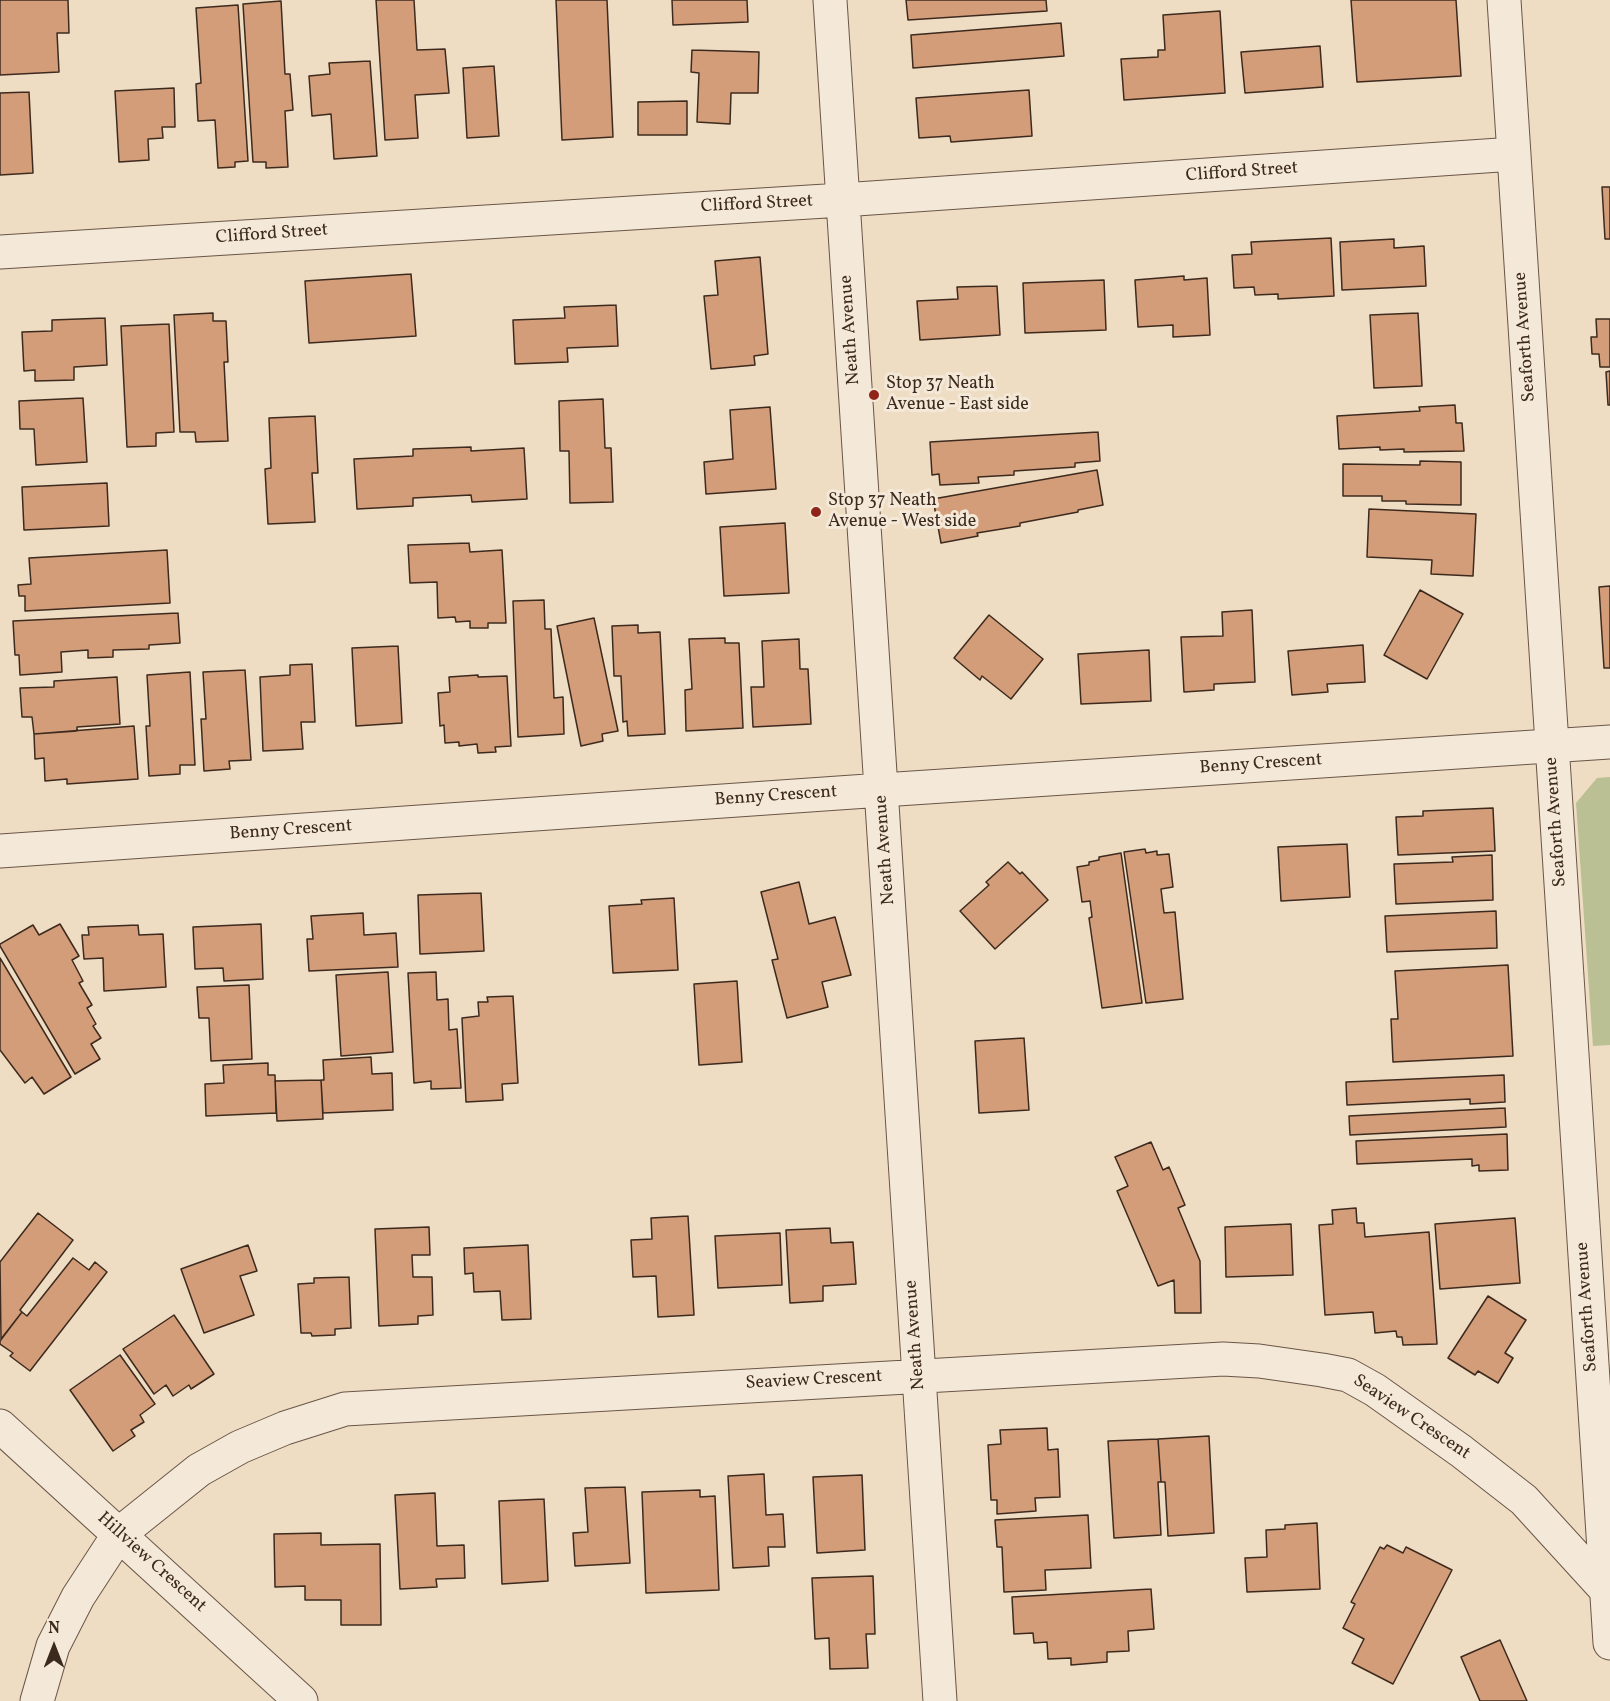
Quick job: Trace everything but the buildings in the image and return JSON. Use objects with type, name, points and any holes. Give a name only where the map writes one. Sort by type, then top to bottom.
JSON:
[{"type":"street","name":"Neath Avenue","points":[[830,0],[940,1701]]},
{"type":"street","name":"Seaforth Avenue","points":[[1504,0],[1610,1643]]},
{"type":"street","name":"Clifford Street","points":[[0,252],[842,200],[1514,154]]},
{"type":"street","name":"Benny Crescent","points":[[0,851],[1610,742]]},
{"type":"street","name":"Seaview Crescent","points":[[37,1701],[53,1646],[78,1597],[119,1534],[199,1470],[240,1447],[285,1428],[345,1409],[1223,1359],[1270,1363],[1347,1376],[1375,1390],[1461,1451],[1524,1500],[1608,1591]]},
{"type":"street","name":"Hillview Crescent","points":[[0,1426],[301,1701]]},
{"type":"green space","points":[[1610,777],[1610,1045],[1593,1046],[1576,803],[1597,778]]},
{"type":"place","name":"Stop 37 Neath Avenue - East side","points":[[874,395]]},
{"type":"place","name":"Stop 37 Neath Avenue - West side","points":[[816,512]]}]
